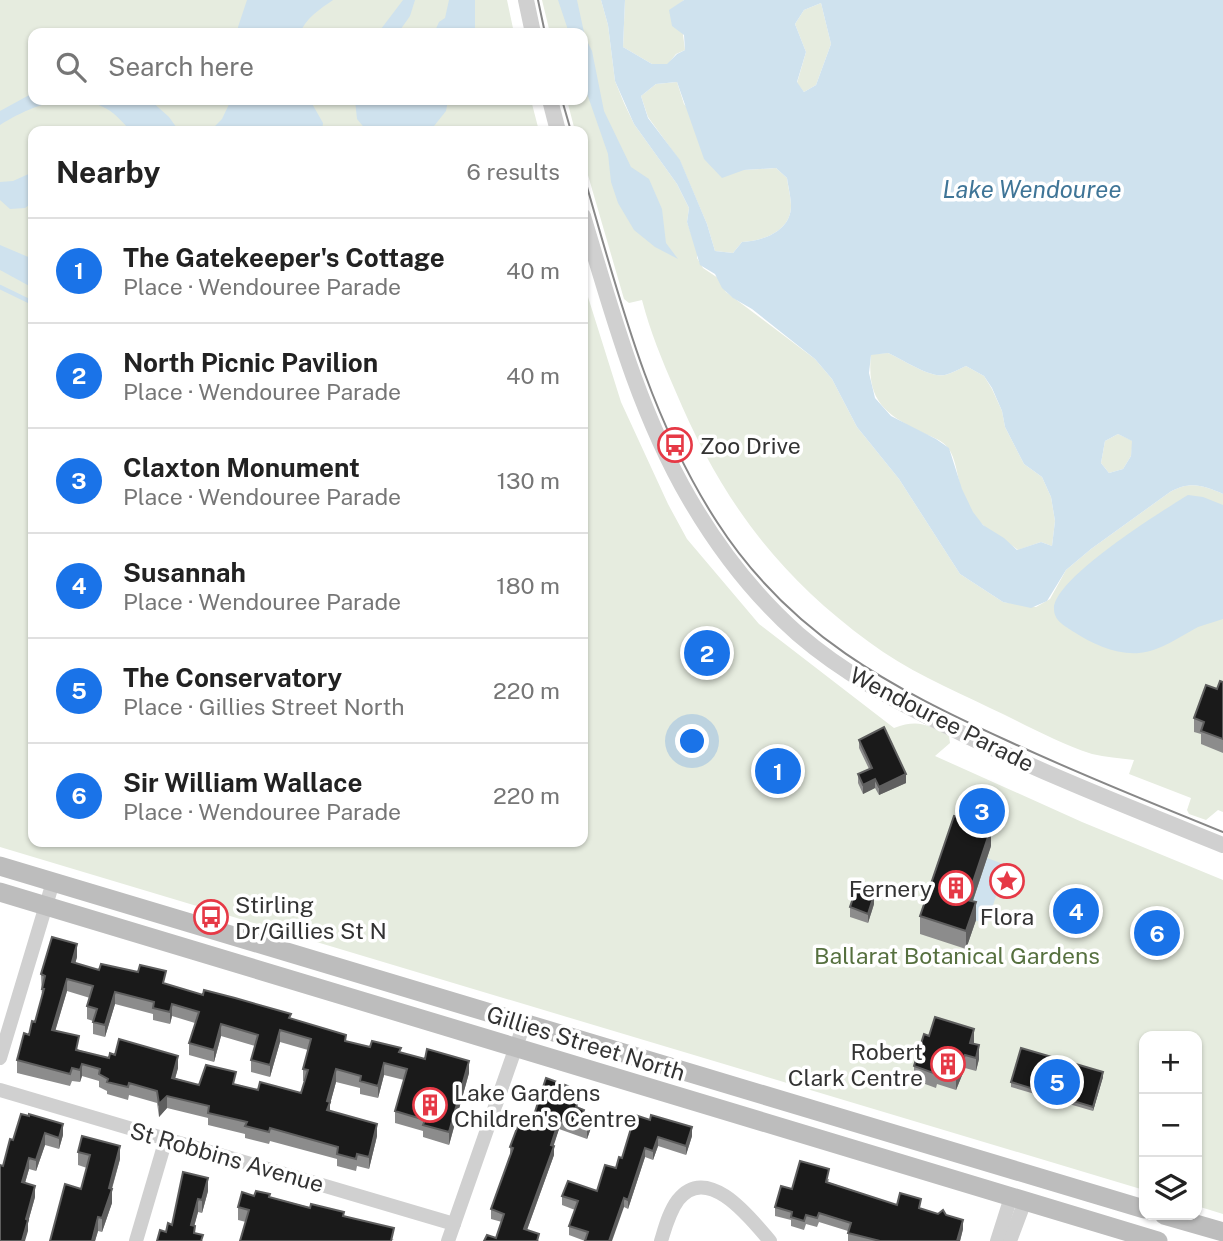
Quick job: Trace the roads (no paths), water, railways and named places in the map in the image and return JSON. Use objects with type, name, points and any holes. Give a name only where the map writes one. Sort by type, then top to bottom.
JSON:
[{"type":"main road","name":"Gillies Street North","points":[[0,866],[1139,1208]]},
{"type":"main road","name":"Gillies Street North","points":[[0,892],[1158,1241]]},
{"type":"main road","points":[[1018,1199],[1026,1174]]},
{"type":"main road","points":[[1181,1220],[1223,1232]]},
{"type":"street","points":[[526,0],[532,28]]},
{"type":"street","points":[[551,105],[557,126]]},
{"type":"street","name":"Wendouree Parade","points":[[588,232],[629,366],[659,438],[687,495],[744,578],[780,617],[839,665],[911,709],[1060,779],[1223,845]]},
{"type":"street","points":[[0,1058],[53,883]]},
{"type":"street","points":[[448,1241],[524,1024]]},
{"type":"street","name":"St Robbins Avenue","points":[[0,1090],[454,1224]]},
{"type":"street","points":[[136,1241],[166,1139]]},
{"type":"street","points":[[661,1241],[678,1200],[690,1192],[704,1189],[732,1199],[770,1241]]},
{"type":"street","points":[[997,1241],[1018,1199]]},
{"type":"street","points":[[1010,1241],[1018,1199]]},
{"type":"water","points":[[247,0],[333,0],[318,10],[303,28],[238,27]]},
{"type":"water","points":[[403,0],[415,0],[410,16],[402,28],[382,28]]},
{"type":"water","points":[[449,0],[475,0],[475,28],[436,28],[445,18]]},
{"type":"water","points":[[558,0],[577,0],[583,28],[567,28]]},
{"type":"water","name":"Lake Wendouree","points":[[601,0],[625,0],[623,47],[652,64],[667,64],[685,50],[684,35],[672,26],[669,10],[684,0],[1223,0],[1223,494],[1196,486],[1184,486],[1170,492],[1091,549],[1066,570],[1047,601],[1031,608],[1003,602],[960,574],[899,479],[857,427],[832,379],[815,359],[752,309],[733,298],[722,288],[715,274],[700,265],[687,222],[689,208],[677,184],[634,124],[615,81],[608,25]],"holes":[[[821,3],[831,44],[816,85],[804,92],[797,82],[806,52],[795,24],[804,10]],[[677,82],[704,159],[722,178],[744,170],[776,168],[787,178],[790,215],[781,228],[767,237],[742,242],[733,253],[715,251],[707,224],[680,160],[648,118],[641,96],[656,84]],[[888,353],[932,374],[945,375],[966,366],[984,376],[992,388],[1002,411],[1005,427],[1024,464],[1042,477],[1051,497],[1055,521],[1052,546],[1041,542],[1017,550],[983,525],[962,489],[949,448],[891,416],[875,398],[869,373],[871,355]],[[1118,434],[1132,441],[1131,456],[1123,469],[1109,473],[1101,463],[1105,441]]]},
{"type":"water","points":[[588,43],[604,111],[631,167],[649,179],[662,209],[666,243],[678,259],[655,247],[634,230],[618,203],[611,182],[608,154],[588,96]]},
{"type":"water","points":[[28,96],[28,105],[42,105],[0,125],[0,111]]},
{"type":"water","points":[[97,105],[156,105],[175,126],[126,126],[118,117]]},
{"type":"water","points":[[229,105],[313,105],[323,123],[323,126],[215,126]]},
{"type":"water","points":[[356,105],[447,105],[446,111],[434,126],[363,126],[357,119]]},
{"type":"water","points":[[28,174],[28,206],[25,208],[10,209],[0,200],[0,182],[13,181]]},
{"type":"water","points":[[0,245],[28,257],[28,285],[0,270]]},
{"type":"water","points":[[1188,495],[1203,497],[1223,505],[1223,619],[1198,627],[1162,647],[1139,653],[1105,648],[1061,623],[1054,609],[1058,596],[1071,581],[1110,547]]},
{"type":"water","points":[[987,858],[1006,865],[987,924],[968,918]]},
{"type":"waterway","points":[[0,287],[28,301]]},
{"type":"tram line","points":[[538,0],[544,28]]},
{"type":"tram line","points":[[563,105],[570,126]]},
{"type":"tram line","points":[[588,190],[637,353],[672,440],[717,522],[745,561],[776,596],[810,627],[846,654],[923,700],[1061,765],[1223,832]]},
{"type":"place","name":"Zoo Drive","points":[[675,445]]},
{"type":"place","name":"North Picnic Pavilion","points":[[707,653]]},
{"type":"place","name":"The Gatekeeper's Cottage","points":[[778,771]]},
{"type":"place","name":"Claxton Monument","points":[[982,811]]},
{"type":"place","name":"Flora","points":[[1007,881]]},
{"type":"place","name":"Fernery","points":[[956,888]]},
{"type":"place","name":"Susannah","points":[[1076,911]]},
{"type":"place","name":"Stirling Dr/Gillies St N","points":[[211,917]]},
{"type":"place","name":"Sir William Wallace","points":[[1157,933]]},
{"type":"place","name":"Robert Clark Centre","points":[[948,1064]]},
{"type":"place","name":"The Conservatory","points":[[1057,1082]]},
{"type":"place","name":"Lake Gardens Children's Centre","points":[[430,1105]]},
{"type":"park label","name":"Ballarat Botanical Gardens","points":[[957,955]]}]
